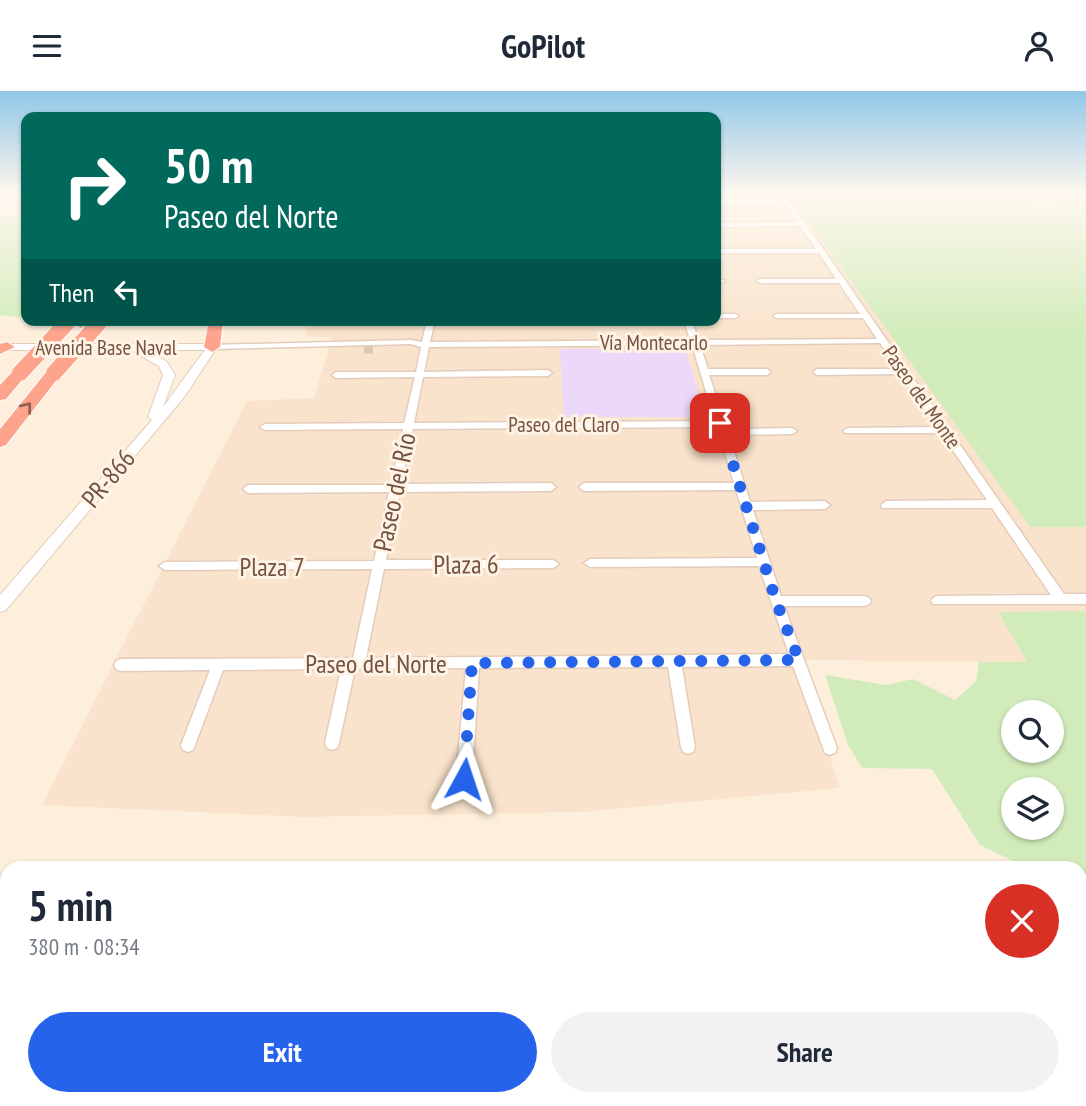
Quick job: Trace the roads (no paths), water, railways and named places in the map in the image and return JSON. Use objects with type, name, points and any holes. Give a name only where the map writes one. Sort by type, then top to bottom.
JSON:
[{"type":"highway","points":[[0,416],[14,382],[78,326]]},
{"type":"highway","points":[[0,441],[54,373],[81,326]]},
{"type":"highway","points":[[212,347],[215,326]]},
{"type":"street","name":"Paseo del Monte","points":[[815,242],[1061,600]]},
{"type":"street","points":[[721,251],[821,251]]},
{"type":"street","points":[[760,281],[842,281]]},
{"type":"street","points":[[721,316],[735,316]]},
{"type":"street","points":[[777,316],[866,316]]},
{"type":"street","name":"Paseo del Río","points":[[332,743],[379,565],[430,326]]},
{"type":"street","points":[[690,326],[776,601],[830,748]]},
{"type":"street","name":"Vía Montecarlo","points":[[375,349],[405,349],[425,345],[883,341]]},
{"type":"street","name":"Vía Montecarlo","points":[[312,347],[411,342],[425,345]]},
{"type":"street","points":[[130,346],[163,364],[169,375],[145,436]]},
{"type":"street","name":"Vía Montecarlo","points":[[212,347],[228,352],[261,347],[364,349]]},
{"type":"street","name":"Avenida Base Naval","points":[[2,348],[212,347]]},
{"type":"street","name":"PR-866","points":[[0,606],[181,394],[212,347]]},
{"type":"street","points":[[817,372],[904,371]]},
{"type":"street","points":[[336,375],[548,372]]},
{"type":"street","points":[[704,372],[768,372]]},
{"type":"street","name":"Paseo del Claro","points":[[265,427],[722,428],[792,431]]},
{"type":"street","points":[[848,431],[945,430]]},
{"type":"street","points":[[584,487],[740,486]]},
{"type":"street","points":[[248,489],[551,487]]},
{"type":"street","points":[[886,505],[996,504]]},
{"type":"street","points":[[746,506],[825,506]]},
{"type":"street","points":[[590,563],[764,562]]},
{"type":"street","name":"Plaza 6","points":[[379,565],[553,564]]},
{"type":"street","name":"Plaza 7","points":[[165,566],[379,565]]},
{"type":"street","points":[[937,600],[1086,599]]},
{"type":"street","points":[[776,601],[865,601]]},
{"type":"street","name":"Paseo del Norte","points":[[121,665],[799,660]]},
{"type":"street","points":[[674,661],[688,747]]},
{"type":"street","points":[[464,779],[472,663]]},
{"type":"street","points":[[188,745],[219,664]]},
{"type":"tunnel","points":[[364,349],[375,349]]}]
